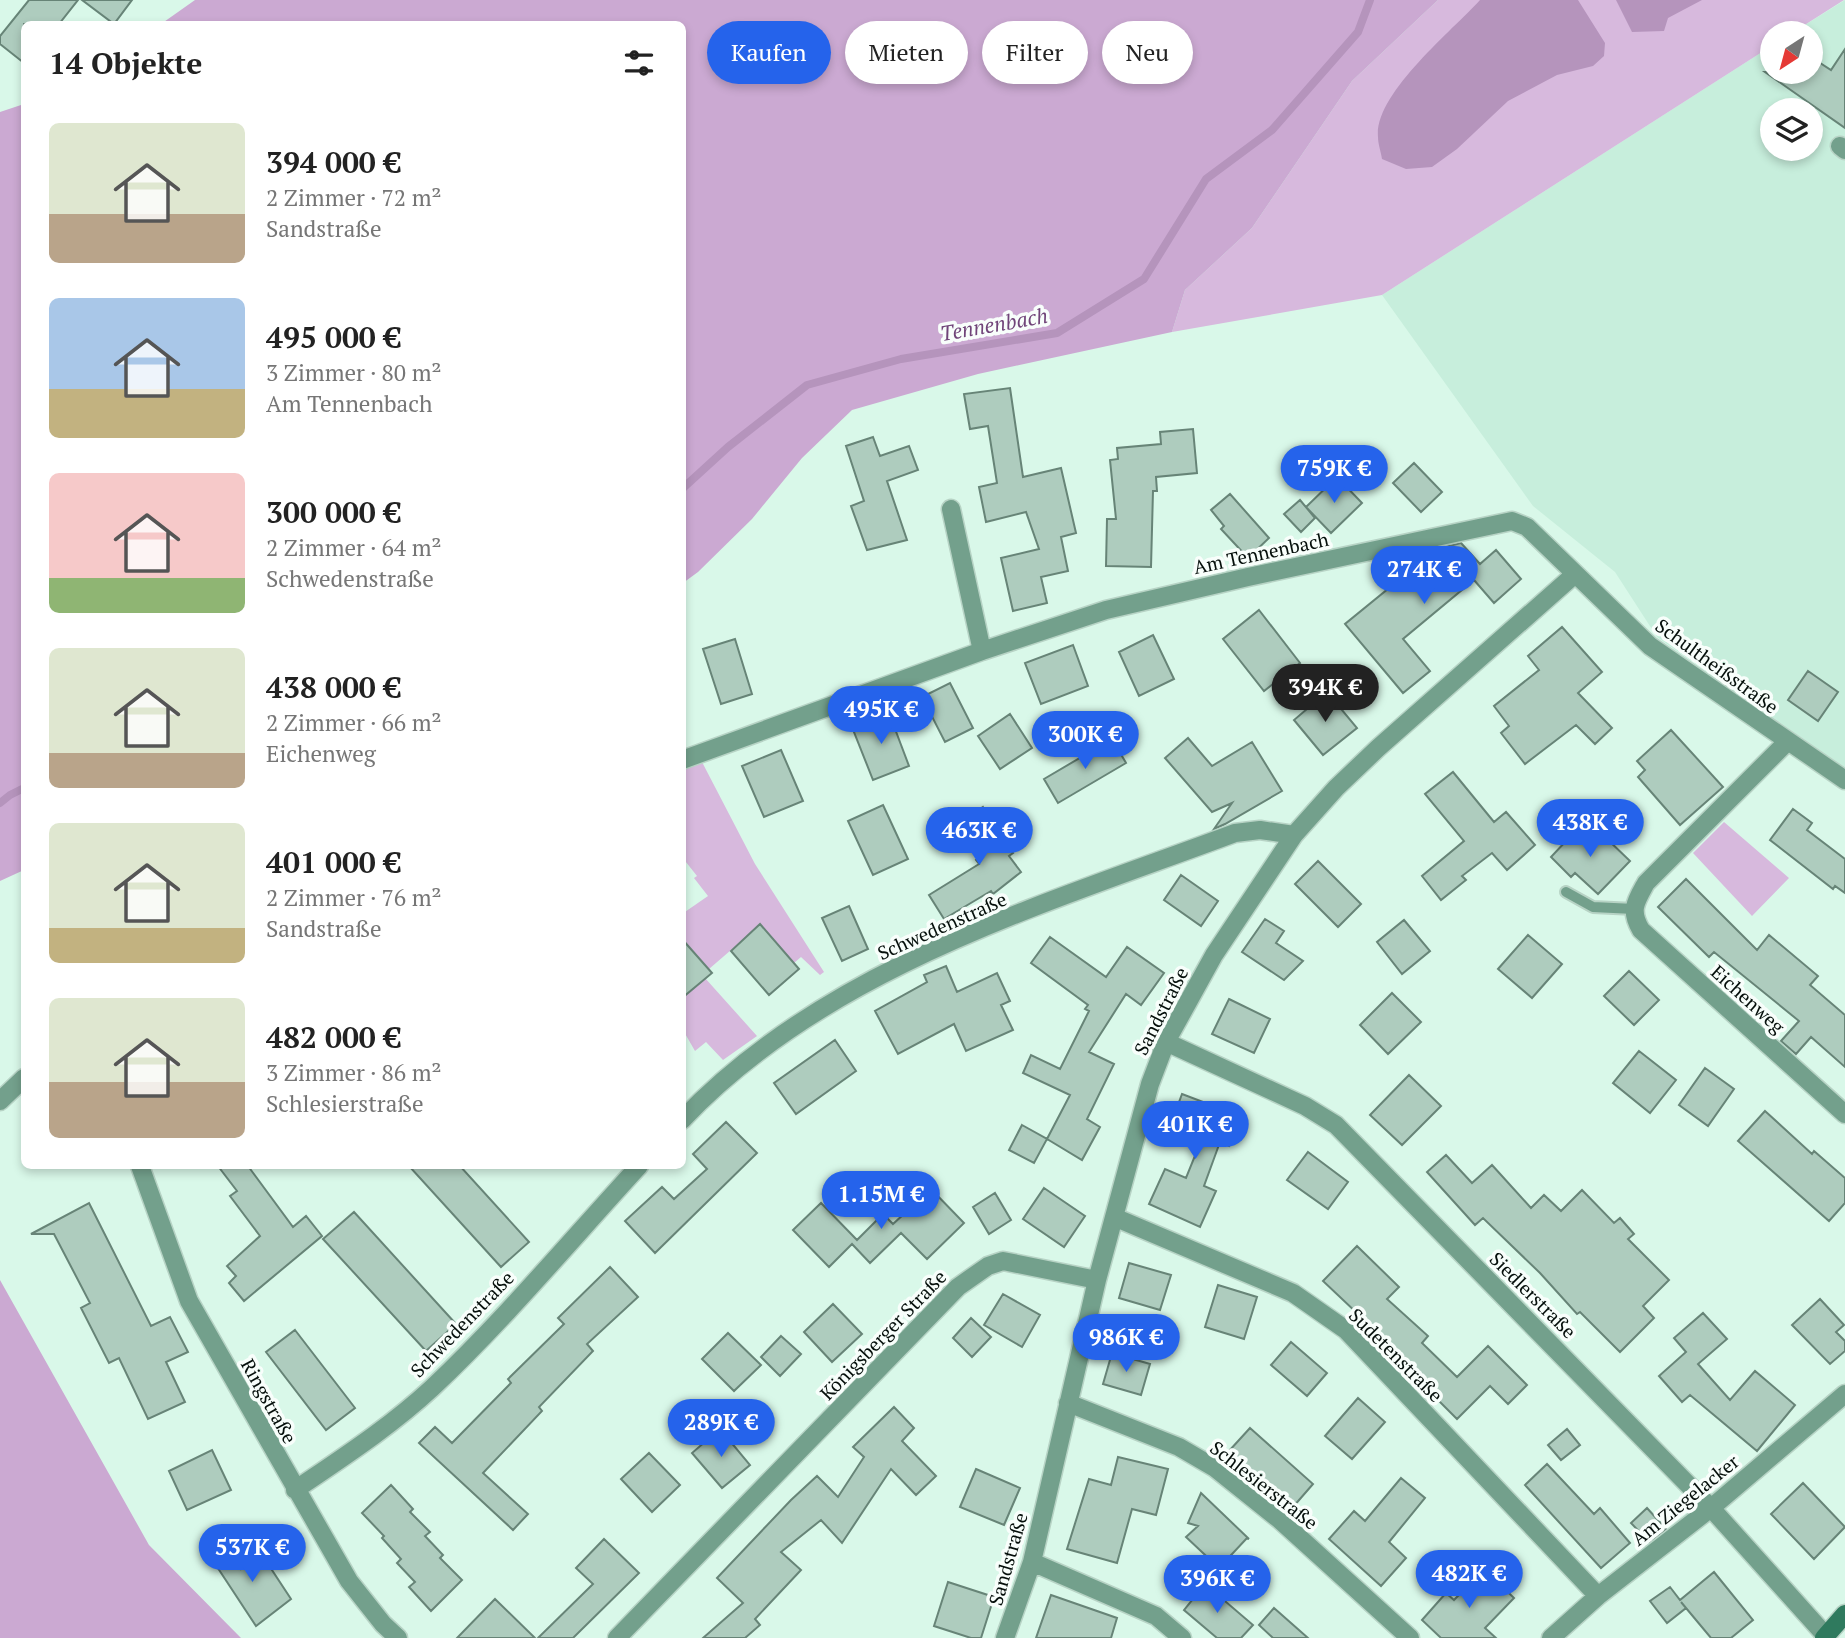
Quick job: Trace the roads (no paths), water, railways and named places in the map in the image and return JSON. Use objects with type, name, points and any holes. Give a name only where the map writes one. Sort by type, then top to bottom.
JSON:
[{"type":"street","points":[[951,509],[982,651]]},
{"type":"street","name":"Am Tennenbach","points":[[686,759],[982,651],[1106,610],[1512,521],[1527,527],[1574,575]]},
{"type":"street","name":"Schultheißstraße","points":[[1574,575],[1650,646],[1845,780]]},
{"type":"street","name":"Sandstraße","points":[[1005,1638],[1032,1562],[1097,1280],[1150,1084],[1166,1042],[1214,955],[1294,835],[1336,788],[1378,748],[1574,575]]},
{"type":"street","points":[[1634,909],[1646,883],[1787,742]]},
{"type":"street","name":"Schwedenstraße","points":[[686,1116],[725,1079],[756,1055],[845,994],[988,925],[1235,834],[1260,830],[1294,835]]},
{"type":"street","name":"Eichenweg","points":[[1634,909],[1633,918],[1641,930],[1845,1114]]},
{"type":"street","name":"Siedlerstraße","points":[[1166,1042],[1305,1106],[1336,1125],[1711,1508],[1825,1637]]},
{"type":"street","points":[[0,1101],[21,1081]]},
{"type":"street","name":"Ringstraße","points":[[141,1169],[189,1301],[349,1581],[383,1624],[398,1638]]},
{"type":"street","name":"Schwedenstraße","points":[[295,1490],[380,1431],[431,1388],[636,1169]]},
{"type":"street","name":"Sudetenstraße","points":[[1114,1217],[1293,1293],[1346,1329],[1598,1596]]},
{"type":"street","name":"Königsberger Straße","points":[[617,1638],[958,1287],[977,1272],[1003,1261],[1097,1280]]},
{"type":"street","name":"Am Ziegelacker","points":[[1551,1638],[1598,1596],[1711,1508],[1845,1394]]},
{"type":"street","name":"Schlesierstraße","points":[[1068,1403],[1179,1447],[1215,1468],[1280,1520],[1410,1638]]},
{"type":"street","points":[[1032,1562],[1156,1616],[1182,1638]]},
{"type":"street","points":[[1825,1637],[1845,1614]]},
{"type":"lane","points":[[1566,892],[1593,906],[1634,909]]},
{"type":"waterway","name":"Tennenbach","points":[[686,485],[728,447],[807,385],[901,359],[1057,333],[1144,279],[1206,179],[1272,130],[1358,32],[1370,0]]},
{"type":"waterway","name":"Tennenbach","points":[[0,803],[21,790]]}]
